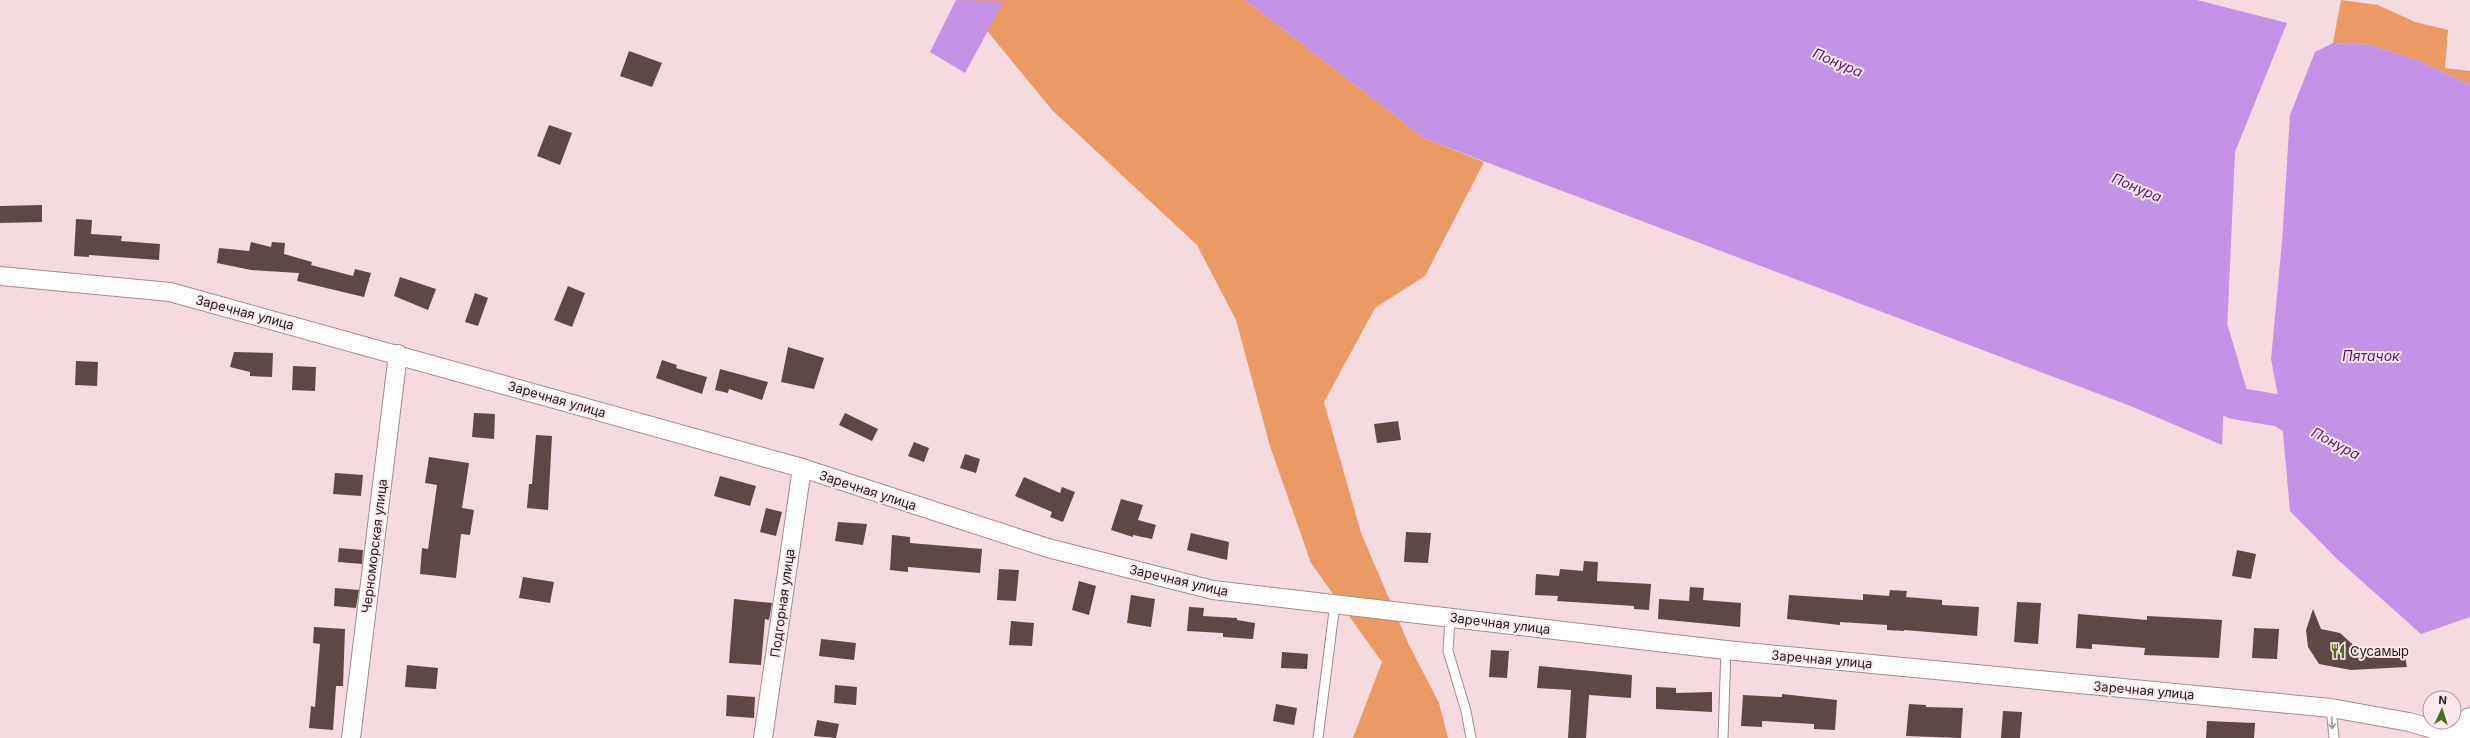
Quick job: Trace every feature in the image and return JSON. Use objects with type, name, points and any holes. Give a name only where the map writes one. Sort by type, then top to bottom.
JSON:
[{"type":"street","name":"Заречная улица","points":[[0,276],[170,292],[398,354],[802,468],[1048,548],[1213,590],[1335,603],[1726,650],[2331,708],[2463,731]]},
{"type":"street","name":"Черноморская улица","points":[[351,738],[398,354]]},
{"type":"street","name":"Подгорная улица","points":[[763,738],[802,468]]},
{"type":"lane","points":[[1318,738],[1335,603]]},
{"type":"lane","points":[[1450,617],[1448,651],[1466,711],[1470,738]]},
{"type":"lane","points":[[1723,738],[1726,650]]},
{"type":"lane","points":[[2331,708],[2334,738]]},
{"type":"shaded area","points":[[958,0],[1245,0],[1425,139],[1484,162],[1425,276],[1375,308],[1324,402],[1361,533],[1409,645],[1439,703],[1448,738],[1353,738],[1382,662],[1311,563],[1270,446],[1236,320],[1197,245],[1052,110],[970,10]]},
{"type":"shaded area","points":[[2341,0],[2378,5],[2415,22],[2448,30],[2445,68],[2470,71],[2470,85],[2417,60],[2370,45],[2333,43]]},
{"type":"water","points":[[956,0],[1004,1],[965,73],[930,52]]},
{"type":"water","points":[[1245,0],[2197,0],[2287,23],[2235,152],[2222,445],[2128,405],[1425,139]]},
{"type":"water","name":"Пятачок","points":[[2333,43],[2370,45],[2417,60],[2470,85],[2470,617],[2421,634],[2337,559],[2290,511],[2281,411],[2271,359],[2282,242],[2290,115],[2315,52]]},
{"type":"building","points":[[629,51],[662,63],[652,87],[620,76]]},
{"type":"building","points":[[549,125],[572,133],[560,165],[537,156]]},
{"type":"building","points":[[42,205],[42,222],[0,223],[0,206]]},
{"type":"building","points":[[76,219],[92,220],[91,234],[122,236],[121,241],[160,244],[159,260],[89,255],[89,257],[74,256]]},
{"type":"building","points":[[251,242],[271,247],[272,242],[285,243],[284,254],[312,262],[311,265],[353,276],[355,269],[371,273],[364,297],[297,281],[299,273],[251,270],[217,263],[219,248],[249,251]]},
{"type":"building","points":[[400,277],[436,289],[428,310],[394,296]]},
{"type":"building","points":[[568,286],[585,293],[572,327],[554,320]]},
{"type":"building","points":[[475,293],[488,298],[478,326],[465,322]]},
{"type":"building","points":[[788,347],[824,358],[814,389],[781,382]]},
{"type":"building","points":[[234,352],[273,353],[272,377],[250,376],[250,372],[230,367]]},
{"type":"building","points":[[662,360],[677,365],[676,368],[707,377],[702,394],[656,378]]},
{"type":"building","points":[[76,361],[98,362],[97,386],[75,385]]},
{"type":"building","points":[[293,366],[316,367],[315,391],[292,390]]},
{"type":"building","points":[[720,369],[768,382],[762,400],[729,389],[728,393],[715,390]]},
{"type":"building","points":[[474,413],[495,414],[494,439],[472,437]]},
{"type":"building","points":[[845,413],[878,429],[872,441],[839,425]]},
{"type":"building","points":[[1398,421],[1401,440],[1377,443],[1374,424]]},
{"type":"building","points":[[536,435],[552,436],[548,510],[527,508],[529,484],[532,484]]},
{"type":"building","points":[[914,442],[929,448],[924,462],[908,456]]},
{"type":"building","points":[[965,454],[980,459],[976,473],[960,468]]},
{"type":"building","points":[[429,457],[469,463],[462,508],[474,510],[470,535],[461,534],[456,578],[420,574],[422,548],[428,549],[437,485],[425,483]]},
{"type":"building","points":[[335,473],[363,475],[361,496],[333,494]]},
{"type":"building","points":[[720,476],[756,486],[750,506],[714,496]]},
{"type":"building","points":[[1024,477],[1060,493],[1062,487],[1075,492],[1063,522],[1050,517],[1052,512],[1015,496]]},
{"type":"building","points":[[1121,499],[1143,505],[1138,520],[1156,525],[1152,539],[1133,535],[1133,537],[1111,530]]},
{"type":"building","points":[[766,508],[782,512],[776,536],[760,532]]},
{"type":"building","points":[[838,522],[867,524],[863,545],[835,541]]},
{"type":"building","points":[[1406,532],[1431,533],[1428,563],[1404,562]]},
{"type":"building","points":[[1191,533],[1229,542],[1227,560],[1187,550]]},
{"type":"building","points":[[892,535],[910,537],[910,543],[982,549],[980,573],[908,567],[908,572],[890,570]]},
{"type":"building","points":[[339,548],[363,550],[362,564],[338,562]]},
{"type":"building","points":[[2237,550],[2256,554],[2251,579],[2232,576]]},
{"type":"building","points":[[1584,561],[1598,562],[1597,581],[1651,584],[1649,610],[1634,609],[1634,606],[1557,601],[1558,596],[1535,595],[1536,574],[1559,576],[1560,569],[1583,571]]},
{"type":"building","points":[[999,569],[1019,570],[1016,601],[997,600]]},
{"type":"building","points":[[523,577],[554,582],[550,603],[519,598]]},
{"type":"building","points":[[1079,581],[1096,586],[1089,615],[1072,610]]},
{"type":"building","points":[[1690,587],[1704,588],[1703,600],[1741,603],[1740,627],[1658,619],[1659,599],[1689,601]]},
{"type":"building","points":[[335,588],[359,590],[356,608],[334,606]]},
{"type":"building","points":[[1890,590],[1907,591],[1906,597],[1942,600],[1942,605],[1979,607],[1977,636],[1887,630],[1887,625],[1840,622],[1840,625],[1787,619],[1789,595],[1863,600],[1863,594],[1889,596]]},
{"type":"building","points":[[1131,595],[1155,599],[1151,627],[1127,623]]},
{"type":"building","points":[[734,599],[772,603],[769,620],[765,619],[761,665],[729,663]]},
{"type":"building","points":[[2017,602],[2041,603],[2038,644],[2014,642]]},
{"type":"building","points":[[1189,607],[1204,608],[1203,616],[1237,618],[1237,620],[1255,623],[1253,639],[1223,637],[1223,633],[1187,631]]},
{"type":"building","points":[[2313,609],[2321,629],[2340,633],[2360,651],[2404,653],[2407,667],[2351,670],[2319,664],[2308,647],[2306,630]]},
{"type":"building","points":[[2078,614],[2147,620],[2147,616],[2222,620],[2219,658],[2144,655],[2145,648],[2092,644],[2092,649],[2076,648]]},
{"type":"building","points":[[1011,621],[1034,623],[1032,646],[1009,645]]},
{"type":"building","points":[[314,627],[345,629],[343,686],[336,686],[333,730],[309,728],[311,706],[315,707],[320,644],[313,643]]},
{"type":"building","points":[[2254,628],[2279,629],[2277,659],[2252,658]]},
{"type":"building","points":[[821,639],[856,643],[854,660],[819,656]]},
{"type":"building","points":[[1491,650],[1509,651],[1507,678],[1489,677]]},
{"type":"building","points":[[1282,652],[1308,654],[1307,669],[1281,668]]},
{"type":"building","points":[[407,665],[438,668],[436,689],[405,687]]},
{"type":"building","points":[[1539,666],[1632,675],[1631,698],[1589,695],[1586,738],[1568,738],[1571,690],[1537,688]]},
{"type":"building","points":[[835,685],[857,687],[856,705],[834,703]]},
{"type":"building","points":[[1656,687],[1676,688],[1676,693],[1712,692],[1712,712],[1656,709]]},
{"type":"building","points":[[1782,694],[1837,700],[1835,730],[1814,729],[1814,724],[1762,721],[1762,727],[1741,726],[1743,695],[1782,697]]},
{"type":"building","points":[[727,695],[755,697],[754,718],[726,716]]},
{"type":"building","points":[[1276,704],[1297,708],[1294,725],[1273,721]]},
{"type":"building","points":[[1909,704],[1926,705],[1926,707],[1963,708],[1961,738],[1906,736]]},
{"type":"building","points":[[2003,711],[2022,712],[2020,738],[2001,738]]},
{"type":"building","points":[[817,720],[839,724],[836,738],[814,736]]},
{"type":"building","points":[[2207,721],[2255,723],[2254,738],[2206,738]]},
{"type":"waterway","name":"Понура","points":[[2213,332],[2234,403],[2281,411],[2318,434]]},
{"type":"place","name":"Сусамыр","points":[[2338,651]]}]
